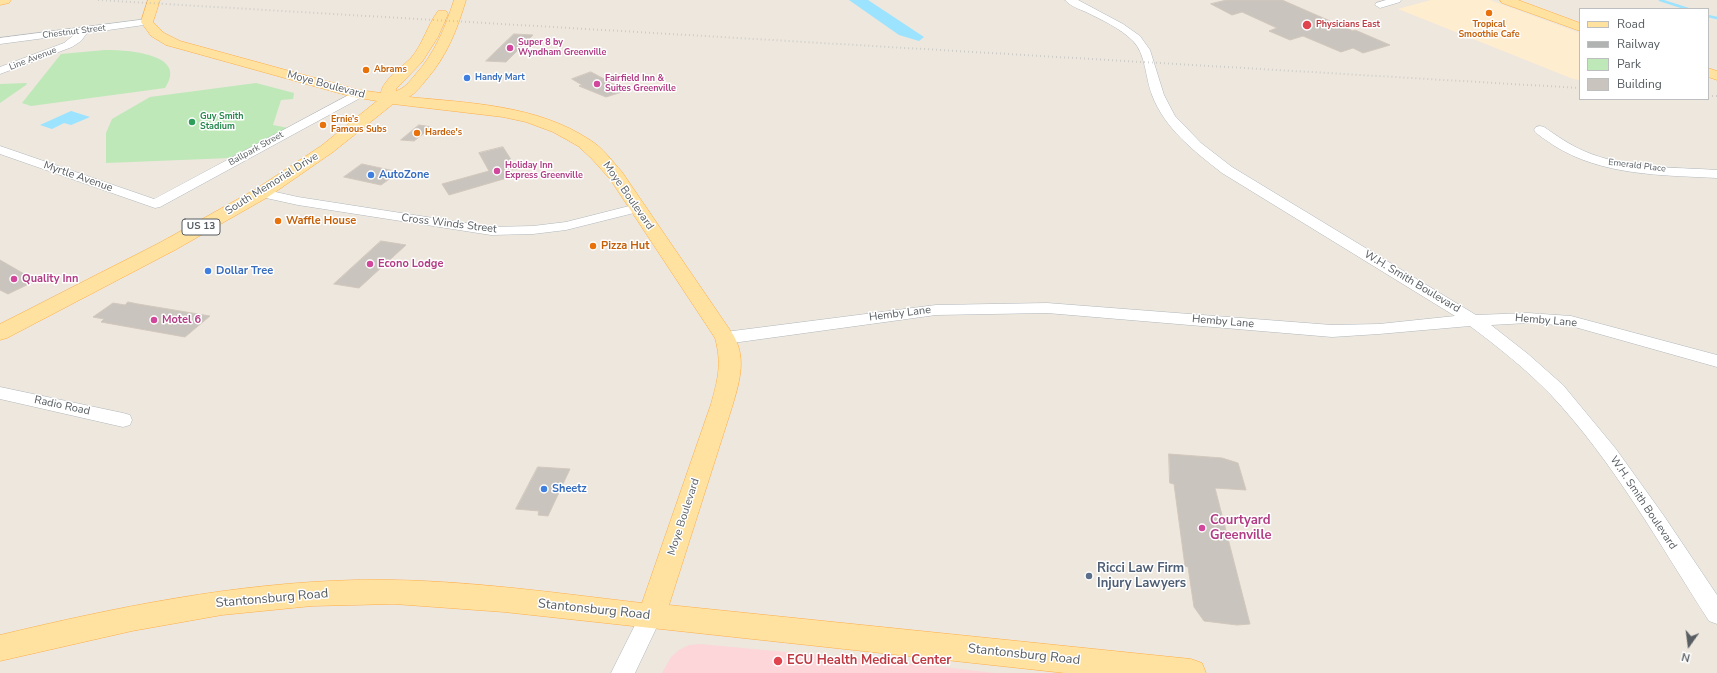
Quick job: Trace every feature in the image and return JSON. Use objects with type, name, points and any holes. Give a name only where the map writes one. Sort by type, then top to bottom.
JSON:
[{"type":"main road","points":[[0,1],[5,0]]},
{"type":"main road","points":[[147,22],[154,0]]},
{"type":"main road","name":"South Memorial Drive","points":[[0,333],[168,246],[262,193],[327,149],[388,100],[409,91],[427,70],[441,50],[452,26],[460,0]]},
{"type":"main road","points":[[1506,0],[1579,26]]},
{"type":"main road","points":[[388,100],[389,88],[417,59],[431,37],[445,2]]},
{"type":"main road","name":"Moye Boulevard","points":[[147,22],[152,31],[164,40],[175,44],[358,94],[388,100],[485,109],[518,116],[548,125],[585,144],[600,157],[616,176],[725,338],[730,354],[732,368],[720,411],[651,616]]},
{"type":"main road","name":"Stantonsburg Road","points":[[0,648],[165,611],[240,600],[301,594],[358,592],[459,594],[651,616],[1191,673]]},
{"type":"street","name":"W.H. Smith Boulevard","points":[[1070,0],[1137,39],[1145,52],[1158,94],[1164,107],[1178,128],[1208,156],[1227,170],[1473,320],[1504,342],[1538,372],[1568,401],[1611,456],[1638,494],[1717,614]]},
{"type":"street","points":[[1376,2],[1396,0]]},
{"type":"street","name":"Chestnut Street","points":[[0,41],[147,22]]},
{"type":"street","name":"Line Avenue","points":[[0,71],[68,45],[77,39],[84,30]]},
{"type":"street","name":"Ballpark Street","points":[[155,204],[358,94]]},
{"type":"street","name":"Emerald Place","points":[[1540,130],[1569,149],[1602,162],[1631,168],[1717,174]]},
{"type":"street","name":"Myrtle Avenue","points":[[0,150],[155,204]]},
{"type":"street","name":"Cross Winds Street","points":[[262,193],[302,202],[492,231],[533,230],[566,226],[637,208]]},
{"type":"street","name":"Hemby Lane","points":[[725,338],[936,310],[1047,308],[1332,331],[1379,329],[1473,320],[1528,318],[1571,322],[1717,361]]},
{"type":"street","name":"Radio Road","points":[[0,393],[123,420]]},
{"type":"street","name":"Moye Boulevard","points":[[623,673],[651,616]]},
{"type":"shaded area","points":[[1431,0],[1490,0],[1579,33],[1579,80],[1573,79],[1398,9]]},
{"type":"shaded area","name":"ECU Health Medical Center","points":[[700,644],[995,673],[662,673],[671,657],[679,650],[689,645]]},
{"type":"green space","points":[[105,50],[140,53],[152,56],[162,61],[169,67],[170,76],[165,88],[31,106],[22,103],[61,54]]},
{"type":"green space","points":[[27,83],[26,85],[0,103],[0,84]]},
{"type":"green space","name":"Guy Smith Stadium","points":[[256,83],[294,93],[293,99],[281,100],[273,125],[288,128],[230,158],[106,163],[106,133],[112,119],[150,97]]},
{"type":"water","points":[[849,0],[868,0],[924,37],[919,41],[899,35]]},
{"type":"water","points":[[71,111],[90,117],[71,125],[64,123],[52,129],[40,125]]},
{"type":"building","name":"Physicians East","points":[[1227,0],[1282,0],[1353,31],[1355,30],[1390,45],[1363,53],[1353,48],[1341,52],[1303,36],[1290,40],[1269,31],[1277,28],[1242,12],[1232,15],[1211,4]]},
{"type":"building","name":"Super 8 by Wyndham Greenville","points":[[514,34],[533,35],[506,62],[486,61]]},
{"type":"building","name":"Fairfield Inn & Suites Greenville","points":[[591,72],[625,91],[606,97],[579,86],[582,85],[572,79]]},
{"type":"building","name":"Hardee's","points":[[419,125],[432,127],[414,141],[401,140]]},
{"type":"building","name":"Holiday Inn Express Greenville","points":[[503,147],[517,169],[503,171],[507,178],[449,195],[442,184],[489,171],[479,153]]},
{"type":"building","name":"AutoZone","points":[[362,164],[399,172],[381,185],[344,177]]},
{"type":"building","name":"Econo Lodge","points":[[381,241],[406,245],[359,288],[334,284]]},
{"type":"building","name":"Quality Inn","points":[[0,260],[26,275],[23,276],[33,282],[8,294],[0,290]]},
{"type":"building","name":"Motel 6","points":[[128,302],[210,316],[185,337],[101,322],[104,319],[93,317],[113,303],[125,305]]},
{"type":"building","name":"Courtyard Greenville","points":[[1169,454],[1222,458],[1238,463],[1246,490],[1215,488],[1250,624],[1237,625],[1204,621],[1194,607],[1188,567],[1185,566],[1174,484],[1170,483]]},
{"type":"building","name":"Sheetz","points":[[538,467],[570,469],[548,516],[538,515],[539,511],[516,509]]},
{"type":"waterway","points":[[1660,0],[1685,8]]},
{"type":"waterway","points":[[1709,16],[1717,18]]},
{"type":"railway","points":[[98,0],[1579,88]]},
{"type":"railway","points":[[1709,96],[1717,96]]},
{"type":"place","name":"Tropical Smoothie Cafe","points":[[1489,13]]},
{"type":"place","name":"Physicians East","points":[[1307,25]]},
{"type":"place","name":"Super 8 by Wyndham Greenville","points":[[510,48]]},
{"type":"place","name":"Abrams","points":[[366,70]]},
{"type":"place","name":"Handy Mart","points":[[467,78]]},
{"type":"place","name":"Fairfield Inn & Suites Greenville","points":[[597,84]]},
{"type":"place","name":"Guy Smith Stadium","points":[[192,122]]},
{"type":"place","name":"Ernie’s Famous Subs","points":[[323,125]]},
{"type":"place","name":"Hardee's","points":[[417,133]]},
{"type":"place","name":"Holiday Inn Express Greenville","points":[[497,171]]},
{"type":"place","name":"AutoZone","points":[[371,175]]},
{"type":"place","name":"Waffle House","points":[[278,221]]},
{"type":"place","name":"Pizza Hut","points":[[593,246]]},
{"type":"place","name":"Econo Lodge","points":[[370,264]]},
{"type":"place","name":"Dollar Tree","points":[[208,271]]},
{"type":"place","name":"Quality Inn","points":[[14,279]]},
{"type":"place","name":"Motel 6","points":[[154,320]]},
{"type":"place","name":"Sheetz","points":[[544,489]]},
{"type":"place","name":"Courtyard Greenville","points":[[1202,528]]},
{"type":"place","name":"Ricci Law Firm Injury Lawyers","points":[[1089,576]]},
{"type":"place","name":"ECU Health Medical Center","points":[[778,661]]}]
